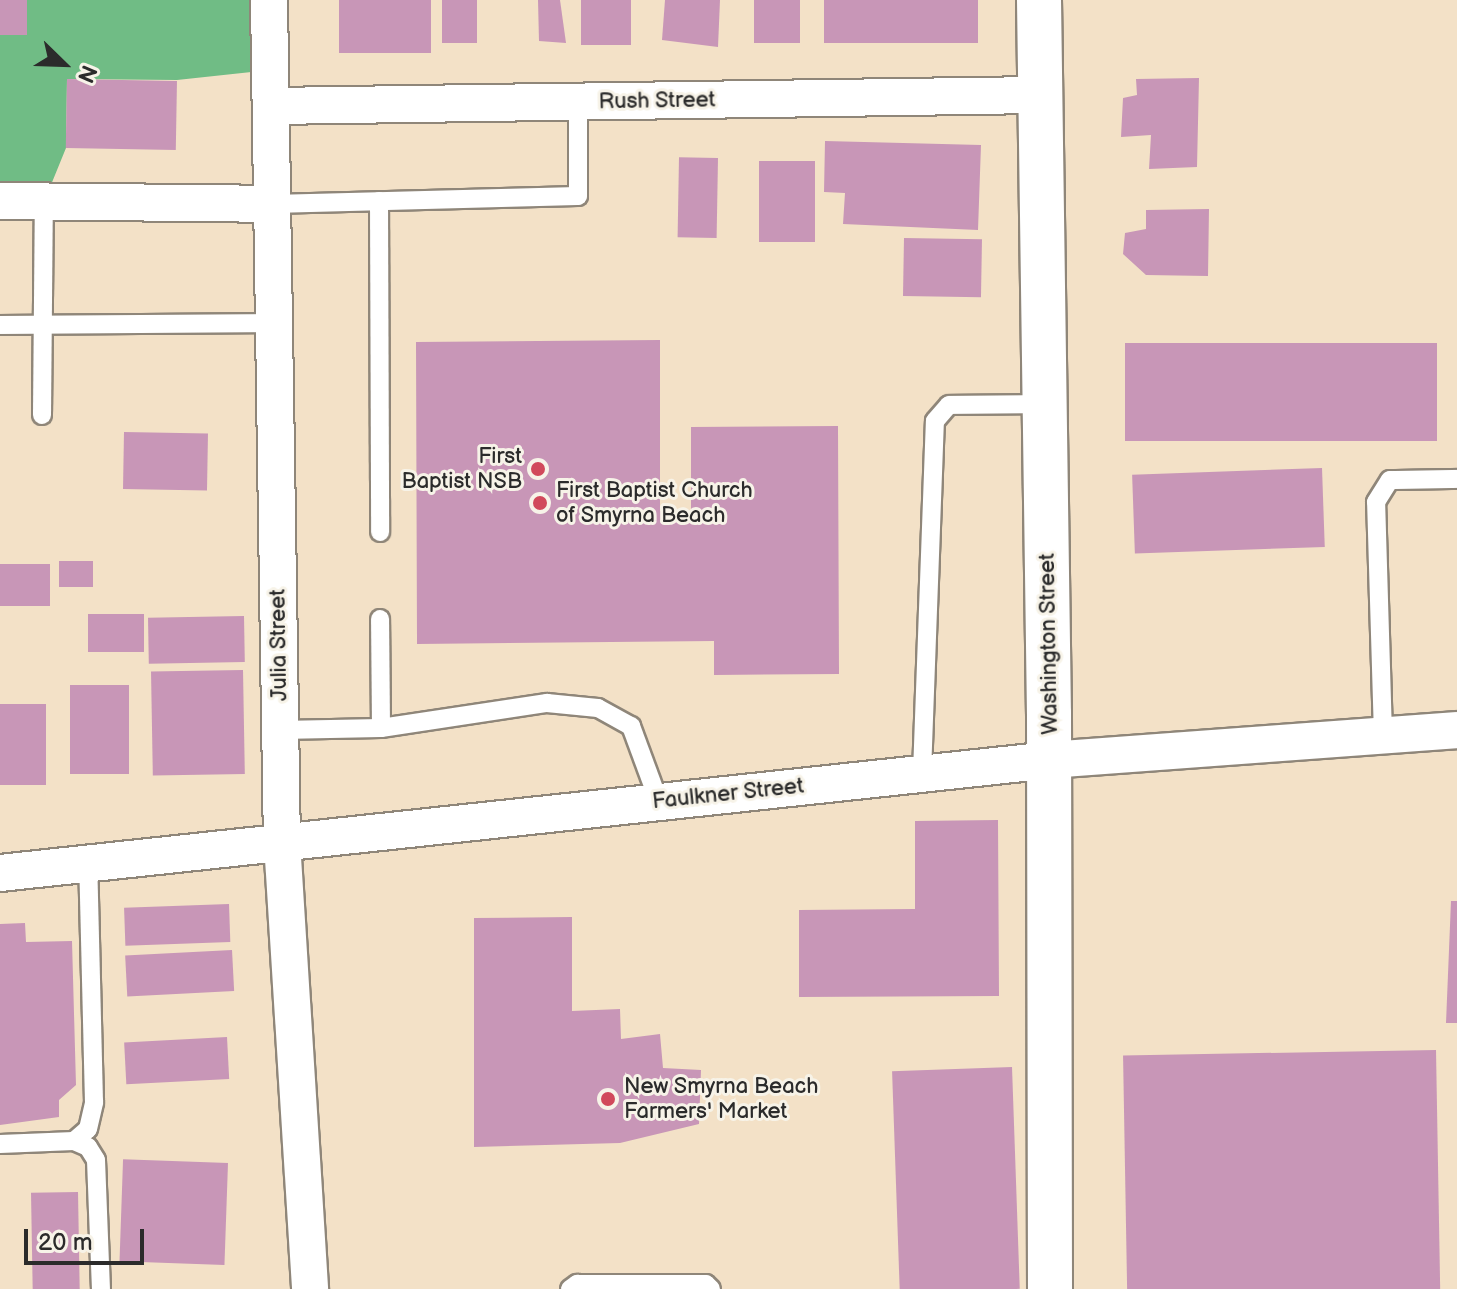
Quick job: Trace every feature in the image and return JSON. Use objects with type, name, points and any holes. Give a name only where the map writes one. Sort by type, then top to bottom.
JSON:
[{"type":"street","name":"Julia Street","points":[[269,0],[282,842],[310,1289]]},
{"type":"street","name":"Washington Street","points":[[1039,0],[1043,95],[1050,760],[1050,1289]]},
{"type":"street","name":"Rush Street","points":[[271,106],[1043,95]]},
{"type":"street","points":[[0,201],[272,204]]},
{"type":"street","name":"Faulkner Street","points":[[0,873],[1050,760],[1457,730]]},
{"type":"lane","points":[[272,204],[578,196],[578,102]]},
{"type":"lane","points":[[379,201],[380,532]]},
{"type":"lane","points":[[42,415],[44,202]]},
{"type":"lane","points":[[0,325],[274,323]]},
{"type":"lane","points":[[922,773],[935,421],[949,405],[1046,403]]},
{"type":"lane","points":[[1383,735],[1376,502],[1390,480],[1457,479]]},
{"type":"lane","points":[[380,619],[381,728]]},
{"type":"lane","points":[[280,730],[381,728],[547,703],[598,708],[631,726],[659,802]]},
{"type":"lane","points":[[74,1141],[88,1129],[94,1102],[88,863]]},
{"type":"lane","points":[[0,1144],[74,1141],[88,1147],[96,1160],[101,1289]]},
{"type":"lane","points":[[570,1289],[606,1284],[706,1284],[711,1289]]},
{"type":"green space","points":[[27,0],[269,0],[270,70],[177,80],[67,79],[66,148],[44,202],[0,201],[0,35]]},
{"type":"building","points":[[0,0],[27,0],[27,35],[0,35]]},
{"type":"building","points":[[339,0],[431,0],[431,53],[339,53]]},
{"type":"building","points":[[442,0],[477,0],[477,43],[442,43]]},
{"type":"building","points":[[538,0],[560,0],[566,43],[539,41]]},
{"type":"building","points":[[581,0],[631,0],[631,45],[581,45]]},
{"type":"building","points":[[665,0],[720,0],[718,47],[662,40]]},
{"type":"building","points":[[754,0],[800,0],[800,43],[754,43]]},
{"type":"building","points":[[824,0],[978,0],[978,43],[824,43]]},
{"type":"building","points":[[1199,78],[1197,167],[1149,169],[1151,135],[1121,137],[1123,98],[1137,95],[1136,79]]},
{"type":"building","points":[[67,79],[177,81],[176,150],[66,148]]},
{"type":"building","points":[[825,141],[981,145],[978,230],[843,224],[845,193],[824,192]]},
{"type":"building","points":[[679,157],[718,158],[717,238],[678,237]]},
{"type":"building","points":[[759,161],[815,161],[815,242],[759,242]]},
{"type":"building","points":[[1209,209],[1208,276],[1146,275],[1123,254],[1125,233],[1146,229],[1146,210]]},
{"type":"building","points":[[904,238],[982,239],[981,297],[903,296]]},
{"type":"building","name":"First Baptist NSB","points":[[660,340],[660,511],[691,511],[691,427],[838,426],[839,674],[714,675],[714,641],[417,644],[416,342]]},
{"type":"building","points":[[1125,343],[1437,343],[1437,441],[1125,441]]},
{"type":"building","points":[[124,432],[208,433],[207,490],[123,489]]},
{"type":"building","points":[[1322,468],[1325,547],[1135,554],[1132,475]]},
{"type":"building","points":[[59,561],[93,561],[93,587],[59,587]]},
{"type":"building","points":[[0,564],[50,564],[50,606],[0,606]]},
{"type":"building","points":[[88,614],[144,614],[144,652],[88,652]]},
{"type":"building","points":[[244,616],[245,662],[149,664],[148,618]]},
{"type":"building","points":[[243,670],[245,774],[153,776],[151,672]]},
{"type":"building","points":[[70,685],[129,685],[129,774],[70,774]]},
{"type":"building","points":[[0,704],[46,704],[46,785],[0,785]]},
{"type":"building","points":[[998,820],[999,996],[799,997],[799,910],[915,909],[915,821]]},
{"type":"building","points":[[1451,901],[1457,901],[1457,1023],[1446,1023]]},
{"type":"building","points":[[229,904],[230,942],[125,946],[124,908]]},
{"type":"building","points":[[572,917],[572,1011],[620,1009],[621,1039],[660,1034],[663,1068],[701,1070],[699,1124],[620,1143],[474,1147],[474,918]]},
{"type":"building","points":[[25,923],[26,942],[72,941],[76,1085],[59,1100],[59,1117],[0,1125],[0,924]]},
{"type":"building","points":[[232,950],[234,991],[127,997],[125,956]]},
{"type":"building","points":[[227,1037],[229,1079],[126,1084],[124,1042]]},
{"type":"building","points":[[1436,1050],[1440,1289],[1127,1289],[1123,1055]]},
{"type":"building","points":[[1012,1067],[1020,1289],[900,1289],[892,1071]]},
{"type":"building","points":[[123,1159],[228,1163],[224,1265],[120,1261]]},
{"type":"building","points":[[78,1192],[80,1289],[33,1289],[31,1193]]},
{"type":"place","name":"First Baptist NSB","points":[[538,469]]},
{"type":"place","name":"First Baptist Church of Smyrna Beach","points":[[540,503]]},
{"type":"place","name":"New Smyrna Beach Farmers' Market","points":[[608,1099]]}]
